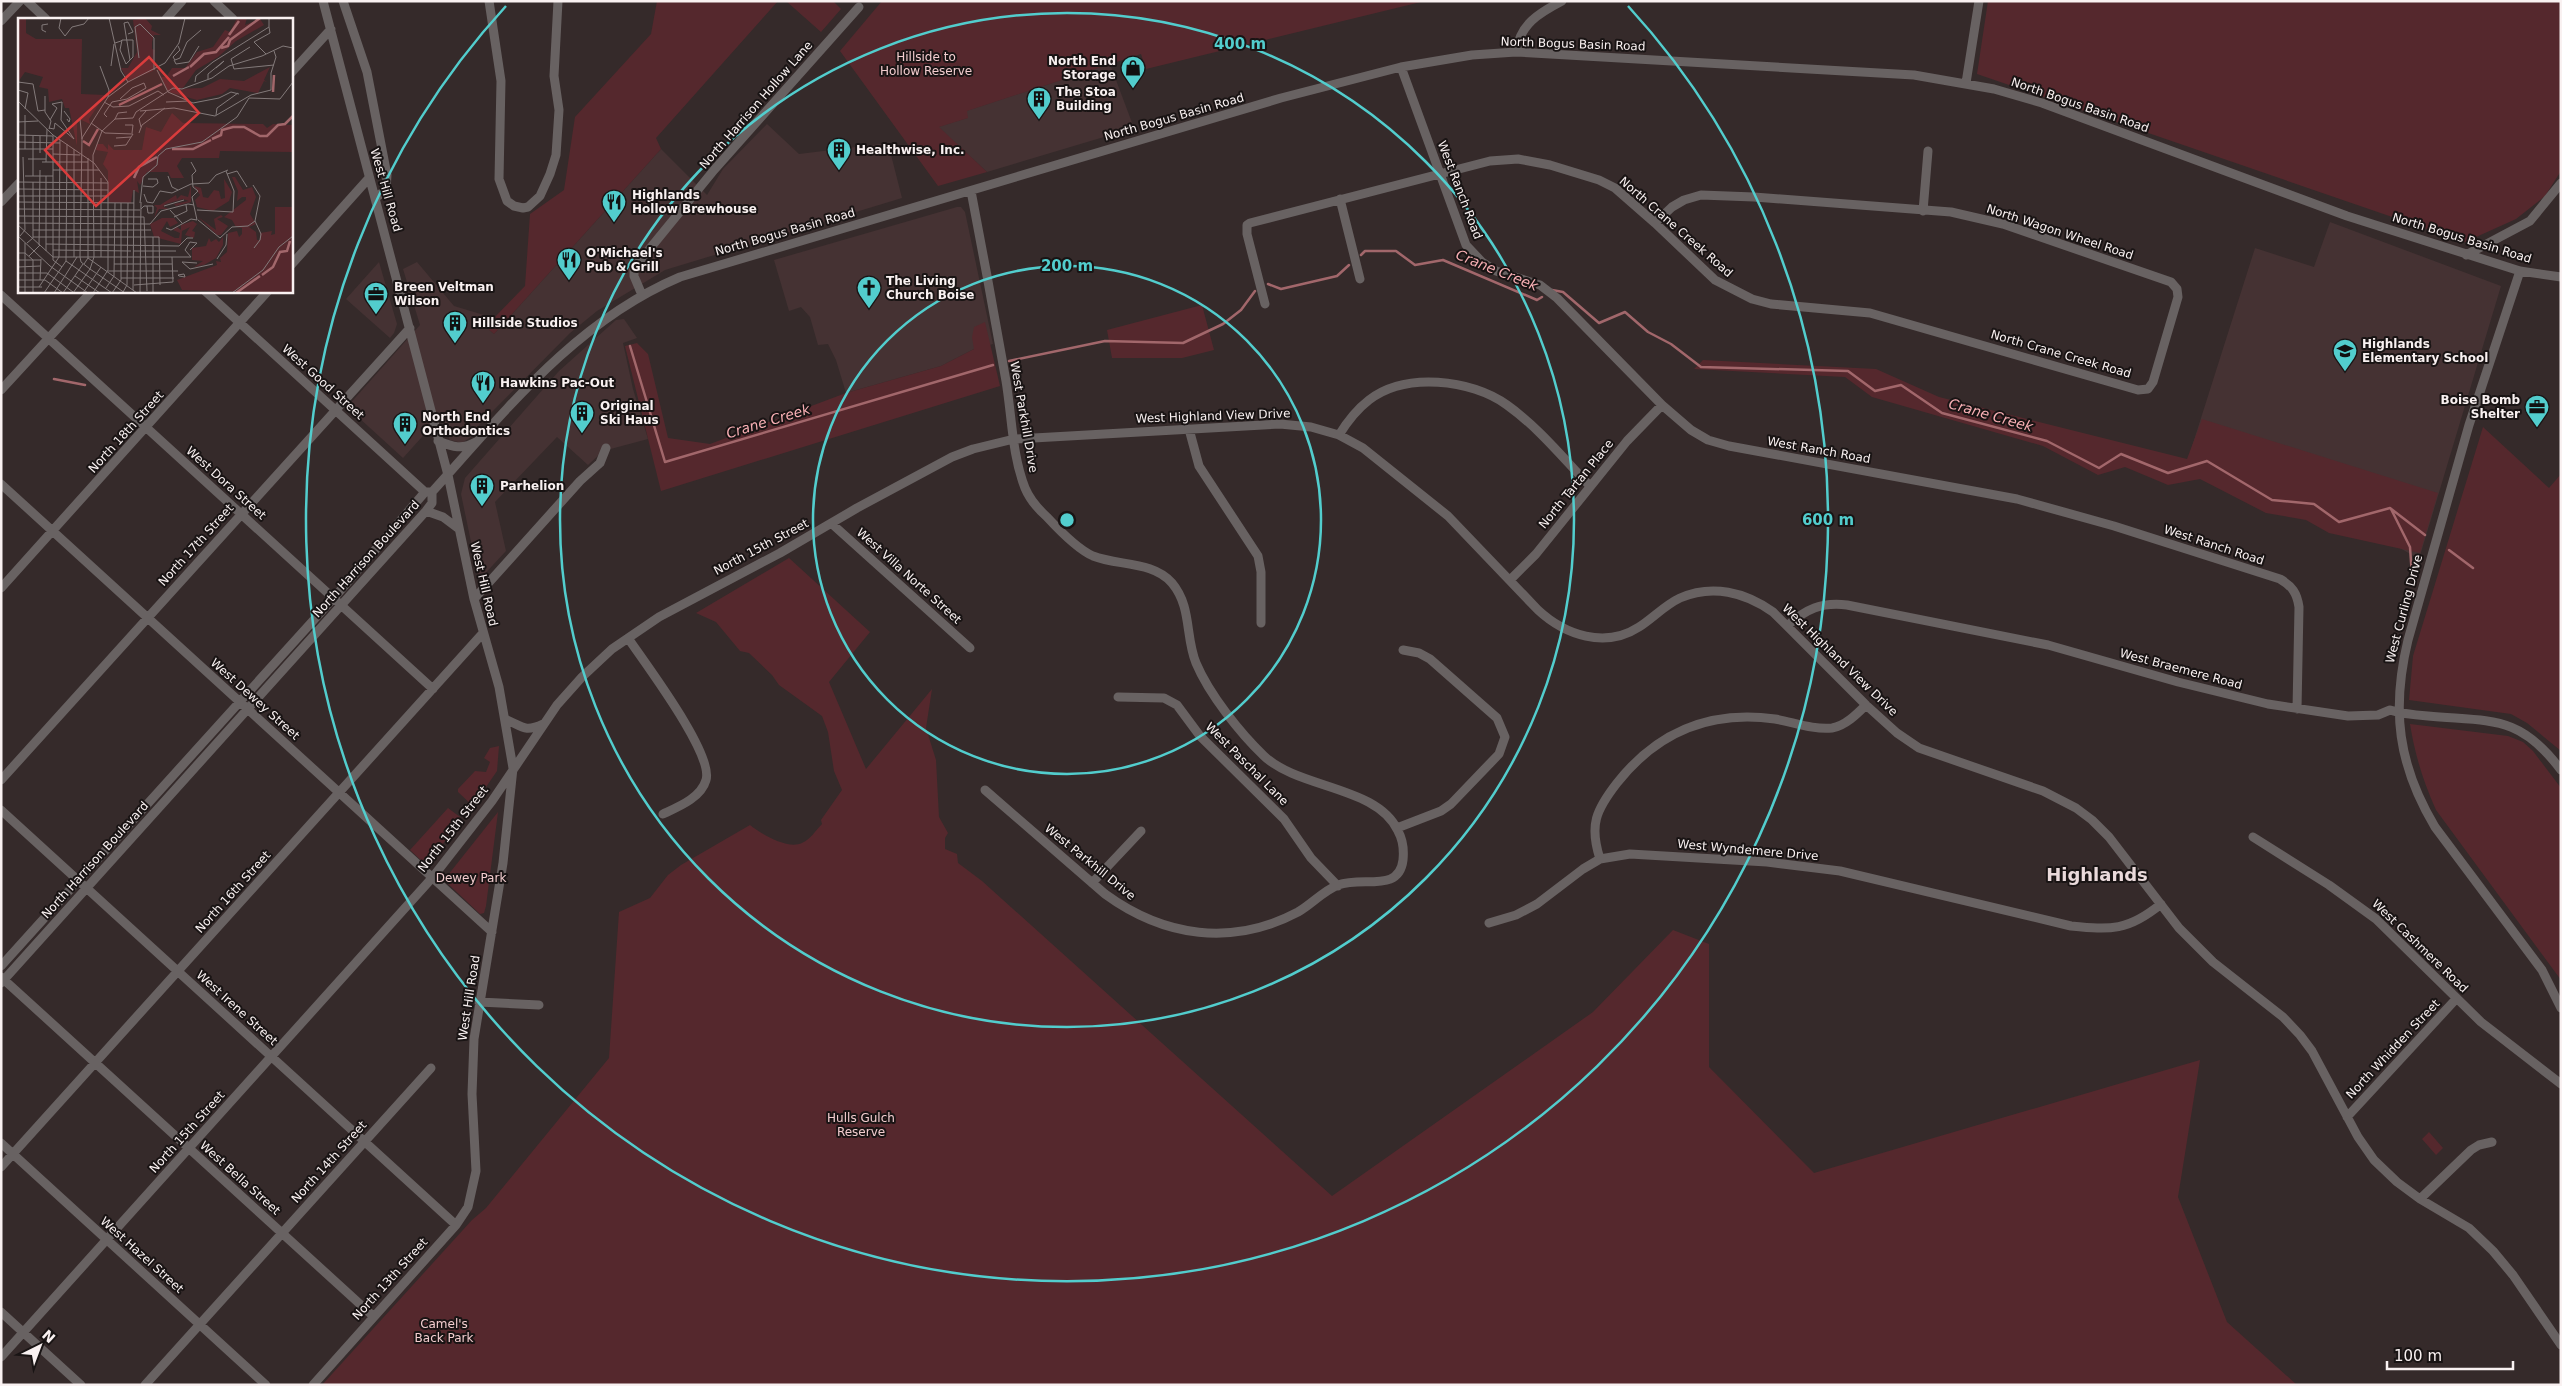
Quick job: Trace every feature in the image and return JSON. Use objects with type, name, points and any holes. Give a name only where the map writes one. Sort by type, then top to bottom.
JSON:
[{"type":"street","points":[[1,21],[20,1]]},
{"type":"street","points":[[27,1],[45,18]]},
{"type":"street","points":[[167,18],[182,1]]},
{"type":"street","points":[[214,1],[232,18]]},
{"type":"street","name":"West Hill Road","points":[[323,1],[448,474],[474,599],[499,687],[513,768],[503,863],[474,1040],[472,1094],[476,1172],[474,1183]]},
{"type":"street","points":[[343,1],[367,72],[387,175],[386,190],[375,198]]},
{"type":"street","points":[[489,1],[501,81],[499,179],[507,201],[514,206],[522,208],[528,207],[540,196],[556,155],[559,110],[554,76],[558,1]]},
{"type":"street","points":[[1516,52],[1517,42],[1531,19],[1562,1]]},
{"type":"street","points":[[1966,83],[1979,1]]},
{"type":"street","name":"North Harrison Hollow Lane","points":[[642,295],[634,276],[634,268],[714,170],[859,8]]},
{"type":"street","points":[[292,71],[331,29]]},
{"type":"street","name":"North Bogus Basin Road","points":[[429,492],[560,355],[599,322],[642,295],[701,269],[1272,101],[1400,67],[1472,55],[1516,52],[1810,68],[1914,75],[1966,83],[2042,103],[2347,216],[2466,255],[2520,271],[2561,277]]},
{"type":"street","name":"West Ranch Road","points":[[1400,67],[1466,245],[1482,262],[1496,271],[1540,286],[1557,298],[1662,405],[1691,430],[1708,440],[1729,446],[2017,500],[2114,526],[2280,579],[2291,586],[2298,596],[2296,709]]},
{"type":"street","points":[[1923,211],[1928,151]]},
{"type":"street","name":"North Crane Creek Road","points":[[1265,304],[1247,234],[1247,225],[1256,220],[1439,173],[1506,159],[1550,165],[1599,180],[1615,188],[1715,280],[1752,299],[1771,304],[1870,313],[2138,390],[2148,389]]},
{"type":"street","points":[[292,264],[369,178]]},
{"type":"street","points":[[2466,255],[2530,221],[2561,183]]},
{"type":"street","points":[[1,202],[18,184]]},
{"type":"street","name":"West Parkhill Drive","points":[[971,191],[997,332],[1014,439],[1027,493],[1047,518],[1090,555],[1143,567],[1170,581],[1186,609],[1191,645],[1196,663],[1207,683],[1249,740],[1266,758],[1281,769],[1368,802],[1386,813],[1397,828],[1403,844],[1401,870],[1396,877],[1388,882],[1358,880],[1338,886],[1297,912],[1264,926],[1235,932],[1202,933],[1170,928],[1146,919],[1125,908],[1092,883],[985,790]]},
{"type":"street","name":"North Wagon Wheel Road","points":[[1655,223],[1672,207],[1684,200],[1701,195],[1754,197],[1951,212],[2003,224],[2171,282],[2177,289],[2178,297],[2153,382],[2148,389]]},
{"type":"street","points":[[1340,199],[1360,279]]},
{"type":"street","name":"West Curling Drive","points":[[2520,271],[2470,425],[2408,640],[2400,673],[2398,713],[2401,747],[2422,805],[2435,827],[2542,970],[2561,1008]]},
{"type":"street","points":[[1,390],[91,292]]},
{"type":"street","name":"West Good Street","points":[[206,292],[429,492]]},
{"type":"street","name":"North 18th Street","points":[[1,588],[147,428],[267,292]]},
{"type":"street","name":"West Dora Street","points":[[1,295],[433,689]]},
{"type":"street","name":"North 17th Street","points":[[1,780],[410,328]]},
{"type":"street","points":[[1339,435],[1355,412],[1370,399],[1388,390],[1420,383],[1451,384],[1480,391],[1505,403],[1525,419],[1589,485]]},
{"type":"street","name":"North Tartan Place","points":[[1510,580],[1536,554],[1589,485],[1627,441],[1662,405]]},
{"type":"street","name":"West Highland View Drive","points":[[1014,439],[1280,424],[1311,427],[1339,435],[1364,448],[1421,492],[1448,516],[1553,623],[1571,633],[1608,638],[1626,634],[1639,628],[1678,599],[1697,592],[1715,590],[1737,594],[1757,601],[1787,626],[1866,705],[1897,733],[1919,748],[2044,791],[2076,808],[2109,837],[2180,928],[2213,962],[2283,1017],[2300,1035],[2312,1051],[2347,1117],[2374,1160],[2397,1182],[2420,1199],[2469,1228],[2513,1275],[2561,1345]]},
{"type":"street","points":[[1189,429],[1199,466],[1258,556],[1261,572],[1261,623]]},
{"type":"street","points":[[438,441],[461,448],[467,447],[482,438]]},
{"type":"street","name":"North 15th Street","points":[[1,1356],[432,878],[488,807],[546,722],[582,677],[605,655],[659,617],[780,553],[952,457],[972,449],[1014,439]]},
{"type":"street","points":[[474,599],[580,481],[600,463],[606,448]]},
{"type":"street","name":"West Dewey Street","points":[[1,484],[492,932]]},
{"type":"street","name":"North Harrison Boulevard","points":[[2,980],[426,511],[432,503],[429,492]]},
{"type":"street","name":"North Harrison Boulevard","points":[[1,966],[429,492]]},
{"type":"street","points":[[426,511],[443,517],[459,529]]},
{"type":"street","name":"West Villa Norte Street","points":[[831,523],[970,648]]},
{"type":"street","name":"West Braemere Road","points":[[1787,626],[1814,606],[1830,603],[1848,605],[2048,645],[2178,682],[2296,709],[2348,716],[2378,715],[2390,710],[2398,713],[2507,724],[2545,748],[2561,770]]},
{"type":"street","name":"North 16th Street","points":[[1,1167],[483,633]]},
{"type":"street","points":[[628,638],[680,715],[707,768],[706,780],[700,792],[678,807],[663,814]]},
{"type":"street","points":[[1397,828],[1441,811],[1450,804],[1499,754],[1505,737],[1497,718],[1430,659],[1419,653],[1403,650]]},
{"type":"street","name":"West Paschal Lane","points":[[1118,697],[1164,698],[1177,705],[1200,736],[1284,819],[1311,858],[1338,886]]},
{"type":"street","points":[[1600,859],[1595,843],[1594,829],[1596,814],[1604,799],[1635,763],[1676,732],[1700,722],[1727,717],[1776,719],[1821,728],[1833,728],[1841,725],[1866,705]]},
{"type":"street","points":[[505,719],[524,728],[531,729],[546,722]]},
{"type":"street","name":"West Irene Street","points":[[1,810],[456,1225]]},
{"type":"street","points":[[1092,883],[1141,831]]},
{"type":"street","name":"West Cashmere Road","points":[[2253,837],[2361,908],[2488,1028],[2561,1084]]},
{"type":"street","name":"West Wyndemere Drive","points":[[1489,923],[1516,915],[1537,904],[1583,869],[1600,859],[1630,854],[1767,862],[1840,871],[2071,926],[2107,930],[2130,924],[2161,904]]},
{"type":"street","name":"West Bella Street","points":[[2,980],[95,1062],[373,1316]]},
{"type":"street","name":"North Whidden Street","points":[[2347,1117],[2456,998]]},
{"type":"street","points":[[479,1002],[539,1005]]},
{"type":"street","name":"North 14th Street","points":[[145,1385],[431,1068]]},
{"type":"street","points":[[2420,1199],[2471,1150],[2479,1145],[2492,1142]]},
{"type":"street","name":"West Hazel Street","points":[[1,1144],[266,1385]]},
{"type":"street","name":"North 13th Street","points":[[313,1385],[456,1225],[468,1207],[474,1183]]},
{"type":"street","points":[[1,1312],[81,1385]]},
{"type":"shaded area","points":[[1110,64],[1134,128],[987,172],[938,127],[967,118],[966,111]]},
{"type":"shaded area","points":[[767,124],[799,154],[888,143],[902,198],[665,270],[597,311],[570,333],[476,428],[477,431],[462,443],[450,440],[440,417],[403,458],[347,407],[420,325],[403,269],[417,262],[454,306],[494,318],[480,321],[494,334],[661,149],[707,195],[723,169]]},
{"type":"shaded area","points":[[961,207],[965,212],[993,344],[974,349],[941,366],[846,393],[836,360],[828,344],[818,345],[810,317],[801,307],[789,311],[774,260]]},
{"type":"shaded area","name":"Highlands Elementary School","points":[[2330,222],[2501,286],[2419,559],[2365,528],[2188,459],[2255,248],[2314,267]]},
{"type":"shaded area","points":[[379,262],[397,324],[390,338],[346,299]]},
{"type":"shaded area","points":[[624,319],[637,338],[623,343],[633,389],[648,439],[603,451],[588,465],[557,437],[495,502],[506,551],[479,580],[461,494],[465,478],[559,371],[616,320]]},
{"type":"green space","points":[[657,1],[778,1],[656,138],[661,149],[494,334],[479,321],[493,319],[525,286],[530,214],[564,190],[575,117],[651,34]]},
{"type":"green space","points":[[786,1],[833,1],[841,9],[821,32]]},
{"type":"green space","name":"Hillside to Hollow Reserve","points":[[882,1],[1425,1],[1146,69],[1141,54],[967,111],[968,118],[939,127],[987,172],[938,186],[840,51]]},
{"type":"green space","points":[[1988,1],[2561,1],[2561,171],[2545,196],[2516,219],[2465,242],[1977,74]]},
{"type":"green space","points":[[1202,305],[1214,350],[1182,358],[1112,358],[1107,330]]},
{"type":"green space","points":[[985,322],[1000,386],[661,491],[625,346],[637,343],[648,354],[668,438],[710,444],[846,393],[941,366],[974,349],[972,337],[974,327]]},
{"type":"green space","points":[[1703,360],[1876,369],[1939,397],[2187,459],[2202,419],[2438,493],[2420,553],[2329,533],[2306,520],[2266,513],[2200,479],[2168,485],[2125,467],[2098,475],[2043,446],[1872,397],[1845,377],[1694,369]]},
{"type":"green space","points":[[2483,427],[2549,488],[2561,474],[2561,751],[2527,723],[2511,714],[2409,700],[2413,656]]},
{"type":"green space","name":"Hulls Gulch Reserve","points":[[789,558],[870,632],[829,682],[866,769],[932,689],[926,728],[936,760],[939,817],[948,833],[945,838],[945,849],[957,854],[958,863],[982,881],[1332,1196],[1593,1012],[1673,930],[1709,944],[1709,1067],[1814,1173],[2200,1060],[2178,1197],[2227,1322],[2297,1385],[322,1385],[472,1220],[486,1208],[609,1058],[619,912],[650,898],[668,875],[681,865],[750,825],[761,833],[782,843],[796,845],[805,842],[822,824],[821,820],[842,790],[834,771],[828,732],[822,716],[779,685],[772,675],[749,653],[740,651],[716,622],[696,613]]},
{"type":"green space","points":[[2410,724],[2508,736],[2523,742],[2533,751],[2561,788],[2561,980],[2436,810],[2420,768]]},
{"type":"green space","points":[[499,746],[497,771],[473,806],[458,792],[458,789],[475,771],[486,772],[490,762],[484,758],[490,748]]},
{"type":"green space","name":"Dewey Park","points":[[448,808],[460,817],[447,839],[425,864],[410,850]]},
{"type":"green space","name":"Dewey Park","points":[[498,812],[486,906],[484,913],[480,914],[444,880]]},
{"type":"green space","points":[[2429,1132],[2443,1148],[2436,1155],[2422,1139]]},
{"type":"waterway","name":"Crane Creek","points":[[1361,255],[1365,251],[1396,251],[1415,265],[1443,260],[1537,300],[1542,297]]},
{"type":"waterway","name":"Crane Creek","points":[[1268,284],[1281,289],[1337,276],[1349,265]]},
{"type":"waterway","name":"Crane Creek","points":[[1552,290],[1563,292],[1599,323],[1625,312],[1648,332],[1671,344],[1701,367],[1848,371],[1875,391],[1901,385],[1942,413],[2047,441],[2099,468],[2121,454],[2168,473],[2207,461],[2272,500],[2314,504],[2339,522],[2390,508],[2425,535]]},
{"type":"waterway","name":"Crane Creek","points":[[1009,361],[1105,341],[1183,343],[1223,324],[1241,310],[1255,291]]},
{"type":"waterway","name":"Crane Creek","points":[[630,346],[665,462],[993,365]]},
{"type":"waterway","name":"Crane Creek","points":[[54,379],[85,385]]},
{"type":"waterway","points":[[2391,509],[2410,547],[2412,576]]},
{"type":"waterway","name":"Crane Creek","points":[[2449,550],[2473,568]]},
{"type":"place","name":"North End Storage","points":[[1133,89]]},
{"type":"place","name":"The Stoa Building","points":[[1039,120]]},
{"type":"place","name":"Healthwise, Inc.","points":[[839,171]]},
{"type":"place","name":"Highlands Hollow Brewhouse","points":[[614,223]]},
{"type":"place","name":"O'Michael's Pub & Grill","points":[[569,281]]},
{"type":"place","name":"The Living Church Boise","points":[[869,309]]},
{"type":"place","name":"Breen Veltman Wilson","points":[[376,315]]},
{"type":"place","name":"Hillside Studios","points":[[455,344]]},
{"type":"place","name":"Highlands Elementary School","points":[[2345,372]]},
{"type":"place","name":"Hawkins Pac-Out","points":[[483,404]]},
{"type":"place","name":"Boise Bomb Shelter","points":[[2537,428]]},
{"type":"place","name":"Original Ski Haus","points":[[582,434]]},
{"type":"place","name":"North End Orthodontics","points":[[405,445]]},
{"type":"place","name":"Parhelion","points":[[482,507]]},
{"type":"district","name":"Highlands","points":[[2097,874]]},
{"type":"park label","name":"Camel's Back Park","points":[[444,1331]]}]
